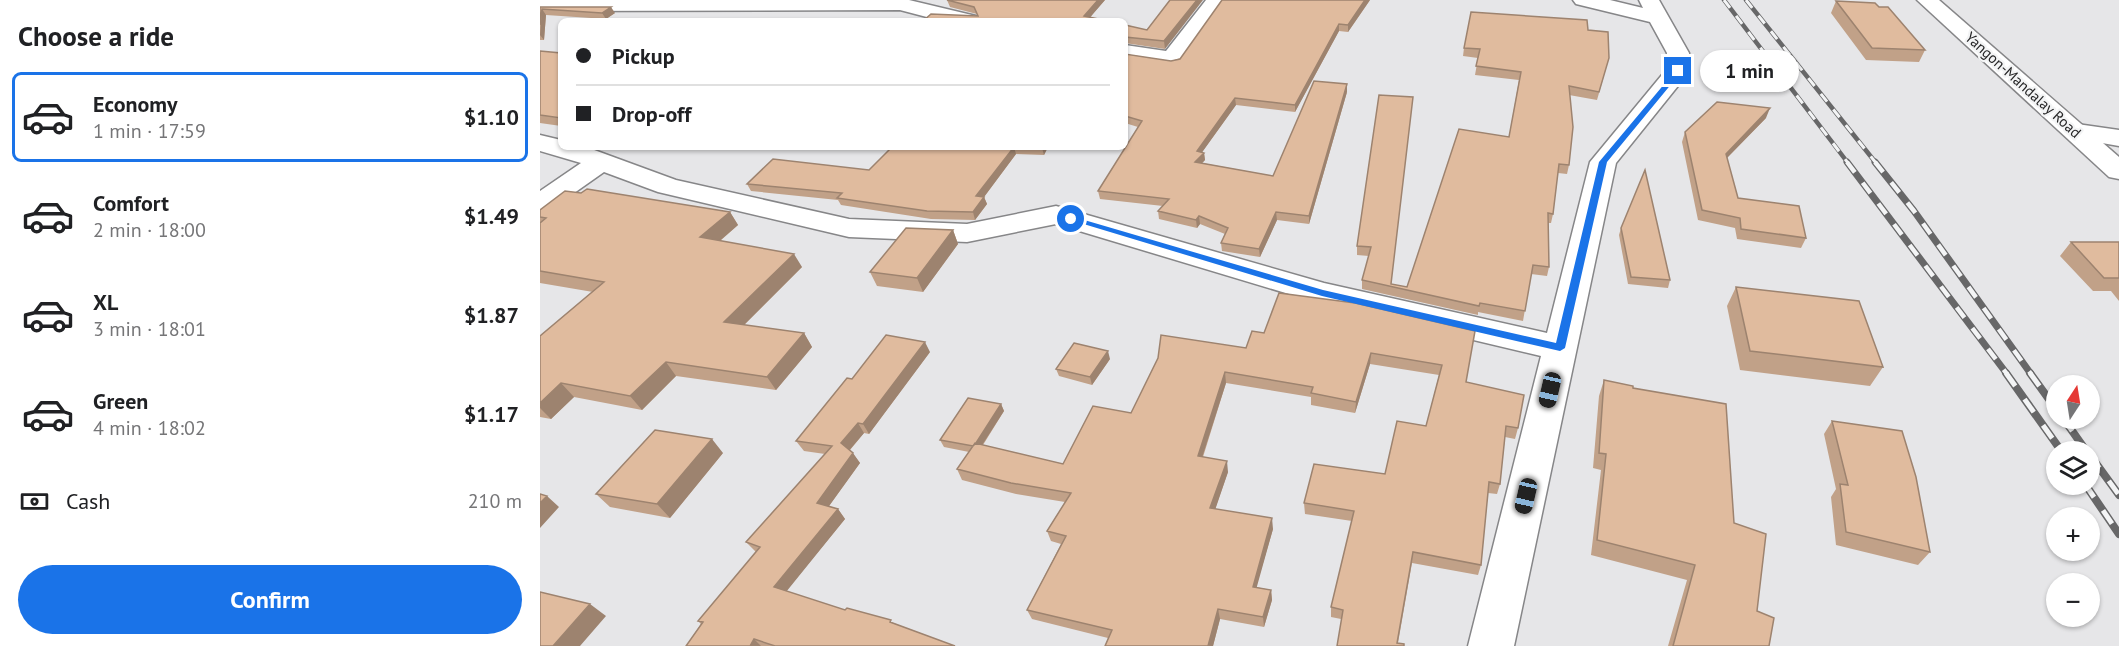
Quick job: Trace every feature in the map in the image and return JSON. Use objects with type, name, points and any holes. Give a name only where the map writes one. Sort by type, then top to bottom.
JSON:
[{"type":"main road","points":[[1128,52],[1172,59],[1217,0]]},
{"type":"main road","points":[[1491,646],[1603,162],[1678,71],[1678,52],[1655,9],[1583,0]]},
{"type":"main road","name":"Yangon-Mandalay Road","points":[[1927,0],[2119,171]]},
{"type":"main road","points":[[540,5],[693,2],[900,4],[956,18]]},
{"type":"main road","points":[[674,18],[693,2]]},
{"type":"main road","points":[[2077,132],[2119,138]]},
{"type":"main road","points":[[568,150],[668,186],[849,228],[967,233],[1056,215],[1322,293],[1560,348]]},
{"type":"main road","points":[[540,204],[601,162]]},
{"type":"building","points":[[947,0],[1098,0],[1084,16],[1094,18],[926,18],[931,14],[978,16],[974,7]]},
{"type":"building","points":[[1170,0],[1197,0],[1164,41],[1128,37],[1128,26],[1147,30]]},
{"type":"building","points":[[1222,0],[1365,0],[1348,25],[1339,24],[1295,105],[1235,98],[1197,151],[1204,153],[1195,162],[1273,176],[1314,81],[1347,84],[1309,216],[1276,212],[1259,249],[1221,243],[1228,228],[1199,216],[1196,220],[1158,211],[1169,199],[1098,191],[1124,150],[1128,150],[1128,143],[1142,121],[1128,117],[1128,54],[1171,61],[1180,59]]},
{"type":"building","points":[[1836,1],[1875,3],[1879,7],[1888,7],[1925,50],[1872,48]]},
{"type":"building","points":[[540,7],[611,7],[602,13],[542,9],[540,25]]},
{"type":"building","points":[[1471,12],[1587,20],[1588,30],[1608,32],[1609,58],[1599,92],[1569,86],[1573,127],[1569,165],[1559,164],[1553,214],[1548,213],[1549,267],[1533,265],[1525,311],[1480,303],[1479,306],[1362,280],[1371,247],[1357,246],[1379,95],[1413,97],[1391,284],[1407,287],[1459,129],[1509,137],[1521,72],[1476,66],[1480,49],[1464,48]]},
{"type":"building","points":[[540,51],[558,53],[558,118],[540,115]]},
{"type":"building","points":[[1717,102],[1770,108],[1726,154],[1738,198],[1799,206],[1806,238],[1741,229],[1740,218],[1702,210],[1685,132]]},
{"type":"building","points":[[889,150],[1012,150],[976,196],[984,197],[973,212],[927,211],[837,198],[842,193],[747,184],[773,159],[869,170]]},
{"type":"building","points":[[1645,170],[1670,280],[1631,277],[1621,228]]},
{"type":"building","points":[[587,189],[730,212],[700,237],[794,254],[724,322],[804,333],[767,377],[666,362],[630,396],[561,383],[540,403],[540,336],[604,282],[540,271],[540,223],[546,218],[540,217],[540,210],[565,191],[581,193]]},
{"type":"building","points":[[906,228],[953,230],[917,278],[870,272]]},
{"type":"building","points":[[2071,242],[2119,242],[2119,278],[2104,278]]},
{"type":"building","points":[[1736,287],[1859,301],[1883,367],[1750,351]]},
{"type":"building","points":[[1279,293],[1355,303],[1475,331],[1466,382],[1524,395],[1518,428],[1506,426],[1500,484],[1489,482],[1481,565],[1413,552],[1397,643],[1404,644],[1404,646],[1337,646],[1343,610],[1331,607],[1354,511],[1304,503],[1314,464],[1385,474],[1397,421],[1426,426],[1442,365],[1371,353],[1356,402],[1311,393],[1313,387],[1225,372],[1198,456],[1227,461],[1210,508],[1272,518],[1253,587],[1271,590],[1263,617],[1218,609],[1208,646],[1105,646],[1112,630],[1027,610],[1066,536],[1047,531],[1071,493],[1011,483],[957,469],[975,443],[1063,464],[1093,406],[1131,413],[1158,358],[1161,335],[1246,348],[1252,331],[1264,333]]},
{"type":"building","points":[[886,335],[925,342],[863,424],[858,423],[841,443],[853,453],[817,503],[838,509],[774,587],[845,610],[847,608],[891,620],[890,622],[955,646],[775,646],[754,639],[750,646],[686,646],[703,622],[698,621],[760,547],[746,542],[832,446],[796,441],[847,378],[852,379]]},
{"type":"building","points":[[1074,343],[1108,351],[1090,377],[1056,369]]},
{"type":"building","points":[[1604,380],[1633,386],[1633,388],[1726,404],[1734,523],[1766,534],[1757,611],[1774,618],[1769,646],[1673,646],[1695,565],[1597,540],[1606,454],[1599,453]]},
{"type":"building","points":[[968,398],[1001,404],[973,446],[940,440]]},
{"type":"building","points":[[1832,421],[1902,431],[1916,477],[1930,552],[1846,532],[1840,484],[1848,485]]},
{"type":"building","points":[[655,430],[712,439],[657,504],[596,494]]},
{"type":"building","points":[[540,494],[547,496],[540,503]]},
{"type":"building","points":[[540,592],[590,604],[553,646],[540,646]]},
{"type":"railway","points":[[1724,0],[1848,163]]},
{"type":"railway","points":[[1746,0],[1876,163]]},
{"type":"railway","points":[[1847,162],[2007,374]]},
{"type":"railway","points":[[1875,162],[1914,211],[2031,374]]},
{"type":"railway","points":[[2006,373],[2054,441]]},
{"type":"railway","points":[[2030,373],[2046,395]]},
{"type":"railway","points":[[2071,429],[2079,441]]},
{"type":"railway","points":[[2100,469],[2119,495]]},
{"type":"railway","points":[[2092,495],[2119,534]]},
{"type":"route","points":[[1071,219],[1322,293],[1560,348],[1603,162],[1678,71]]}]
